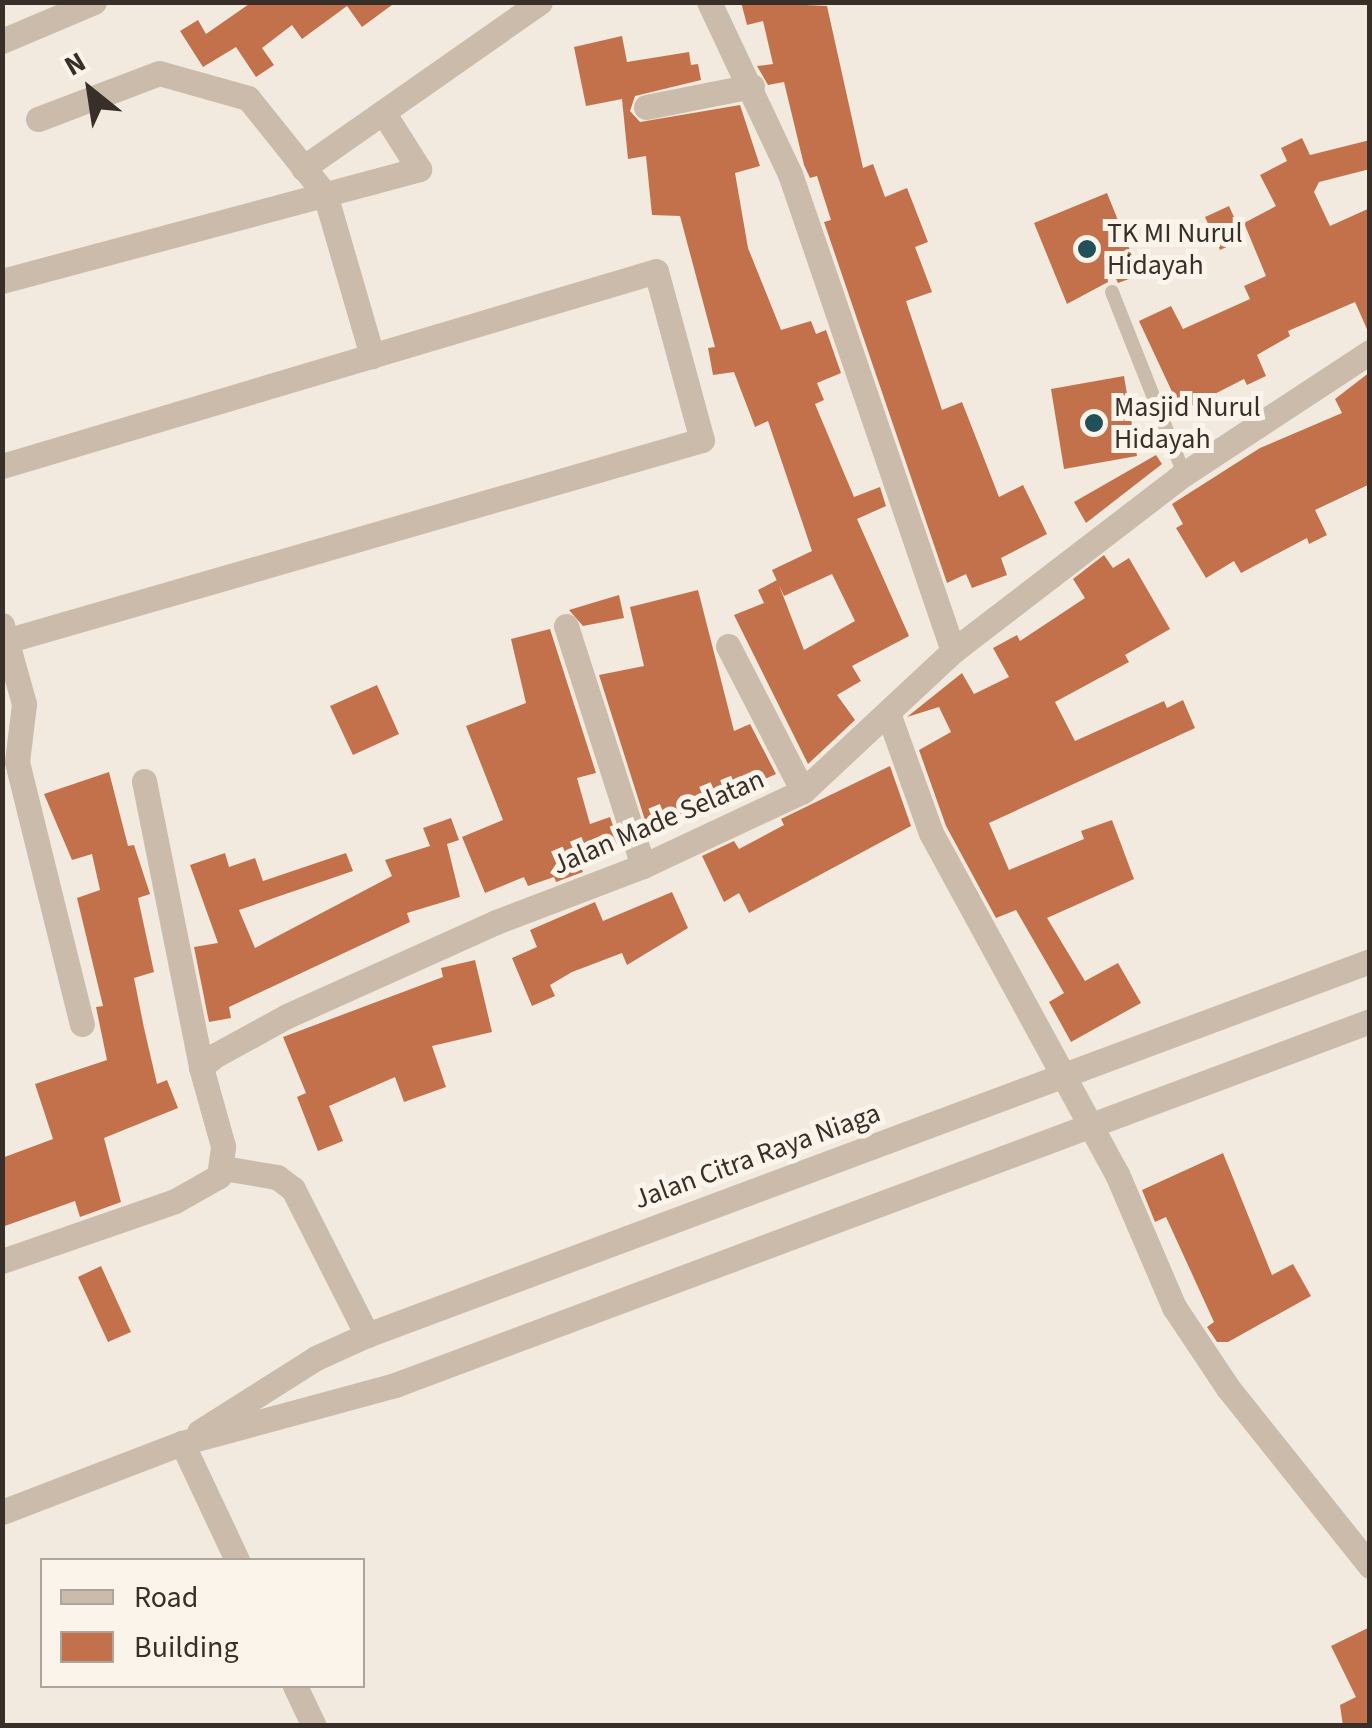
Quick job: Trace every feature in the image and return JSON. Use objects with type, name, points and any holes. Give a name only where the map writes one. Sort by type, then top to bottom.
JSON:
[{"type":"street","points":[[2,41],[94,2]]},
{"type":"street","points":[[303,168],[540,2]]},
{"type":"street","points":[[709,2],[752,86],[790,174],[953,651]]},
{"type":"street","points":[[38,119],[159,73],[248,98],[324,194],[372,356]]},
{"type":"street","points":[[646,108],[752,86]]},
{"type":"street","points":[[2,281],[419,169],[383,112]]},
{"type":"street","points":[[2,466],[656,271],[702,440],[4,635],[24,704],[17,762],[82,1024]]},
{"type":"street","name":"Jalan Made Selatan","points":[[201,1067],[286,1016],[496,922],[644,866],[803,791],[953,651],[1184,474],[1370,352]]},
{"type":"street","points":[[566,626],[644,866]]},
{"type":"street","points":[[728,646],[803,791]]},
{"type":"street","points":[[888,714],[931,833],[1062,1078],[1094,1129],[1174,1307],[1228,1388],[1370,1566]]},
{"type":"street","points":[[2,1260],[176,1201],[212,1183],[223,1168],[144,781]]},
{"type":"street","name":"Jalan Citra Raya Niaga","points":[[182,1443],[316,1358],[367,1335],[1370,960]]},
{"type":"street","name":"Jalan Citra Raya Niaga","points":[[2,1512],[182,1443],[395,1386],[1094,1129],[1370,1021]]},
{"type":"street","points":[[223,1168],[277,1178],[292,1189],[367,1335]]},
{"type":"street","points":[[182,1443],[236,1558]]},
{"type":"street","points":[[296,1688],[314,1726]]},
{"type":"lane","points":[[1112,292],[1184,474]]},
{"type":"building","points":[[252,2],[396,2],[362,27],[347,6],[302,39],[292,25],[262,48],[274,65],[256,77],[236,47],[203,67],[180,31],[198,20],[206,34]]},
{"type":"building","points":[[741,2],[827,6],[863,168],[873,164],[885,197],[907,188],[928,242],[915,247],[932,292],[906,301],[942,410],[962,402],[999,497],[1023,485],[1047,534],[1001,558],[1007,575],[972,588],[966,574],[947,583],[824,222],[831,220],[817,176],[810,178],[804,165],[784,82],[768,85],[757,66],[773,64],[763,21],[747,25]]},
{"type":"building","points":[[622,36],[627,62],[689,52],[691,65],[698,64],[701,80],[635,96],[630,111],[640,122],[740,105],[760,166],[735,173],[748,248],[781,330],[811,321],[816,334],[826,330],[841,373],[817,383],[824,400],[815,404],[854,497],[880,487],[886,506],[857,519],[909,636],[852,666],[861,681],[837,695],[855,720],[808,764],[734,615],[764,603],[758,590],[777,580],[772,570],[812,551],[768,421],[755,427],[734,372],[713,375],[708,348],[715,347],[680,216],[652,215],[646,156],[628,159],[622,99],[586,106],[574,47]],"holes":[[[832,574],[855,621],[804,650],[779,585],[784,596]]]},
{"type":"building","points":[[1302,138],[1310,155],[1370,140],[1370,169],[1319,182],[1314,192],[1330,226],[1370,208],[1370,336],[1355,302],[1288,331],[1290,336],[1257,355],[1266,376],[1247,385],[1244,379],[1181,411],[1139,321],[1171,306],[1183,329],[1250,299],[1244,286],[1266,276],[1244,223],[1276,206],[1260,175],[1287,161],[1281,148]]},
{"type":"building","name":"TK MI Nurul Hidayah","points":[[1107,193],[1140,275],[1118,283],[1104,254],[1108,282],[1067,304],[1034,223]]},
{"type":"building","points":[[1229,206],[1244,239],[1220,250],[1205,217]]},
{"type":"building","points":[[1370,372],[1370,484],[1315,510],[1327,535],[1309,544],[1307,538],[1241,573],[1234,561],[1206,578],[1176,528],[1183,524],[1172,504],[1260,448],[1342,413],[1335,399]]},
{"type":"building","name":"Masjid Nurul Hidayah","points":[[1124,376],[1137,456],[1064,469],[1051,389]]},
{"type":"building","points":[[1156,455],[1162,464],[1086,523],[1074,502]]},
{"type":"building","points":[[1104,555],[1113,568],[1129,558],[1170,629],[1125,655],[1129,662],[1055,702],[1075,741],[1164,701],[1167,708],[1183,700],[1195,728],[989,823],[1009,870],[1084,839],[1081,831],[1112,820],[1134,879],[1047,918],[1085,981],[1118,963],[1141,1003],[1071,1042],[1049,1002],[1064,993],[1016,910],[996,918],[946,826],[919,750],[951,732],[939,707],[907,717],[962,673],[974,694],[1009,677],[993,648],[1017,635],[1020,641],[1085,598],[1073,579]]},
{"type":"building","points":[[698,590],[734,731],[750,724],[776,774],[727,796],[730,803],[667,819],[670,831],[650,836],[599,675],[644,666],[630,607]]},
{"type":"building","points":[[619,595],[624,618],[583,626],[569,610]]},
{"type":"building","points":[[550,629],[596,773],[577,778],[590,824],[610,817],[619,843],[578,860],[583,872],[556,882],[554,877],[528,886],[524,877],[485,893],[462,837],[503,820],[466,726],[526,703],[511,639]]},
{"type":"building","points":[[377,685],[399,734],[353,755],[330,706]]},
{"type":"building","points":[[890,766],[911,826],[749,913],[739,893],[724,902],[702,856],[734,841],[739,849],[784,825],[781,819]]},
{"type":"building","points":[[109,772],[128,846],[134,845],[150,894],[138,898],[154,972],[134,978],[144,1028],[157,1084],[167,1080],[178,1108],[104,1138],[121,1202],[80,1217],[75,1201],[2,1227],[2,1158],[53,1139],[35,1084],[107,1060],[96,1007],[103,1006],[77,898],[100,890],[92,854],[72,860],[44,794]]},
{"type":"building","points":[[451,818],[459,840],[447,844],[460,897],[407,913],[410,922],[229,1007],[231,1018],[209,1022],[194,947],[218,943],[190,865],[225,853],[229,867],[255,858],[263,881],[346,853],[353,871],[239,910],[255,948],[392,876],[385,860],[430,846],[423,828]]},
{"type":"building","points":[[672,892],[688,928],[627,965],[622,953],[572,972],[550,985],[555,996],[532,1006],[512,958],[537,947],[530,930],[595,902],[603,921]]},
{"type":"building","points":[[475,960],[492,1032],[432,1046],[446,1087],[404,1102],[395,1077],[329,1106],[343,1141],[318,1151],[297,1097],[306,1093],[283,1037],[443,977],[441,968]]},
{"type":"building","points":[[1223,1153],[1272,1275],[1293,1264],[1311,1296],[1228,1342],[1217,1342],[1207,1327],[1214,1322],[1166,1217],[1155,1222],[1142,1190]]},
{"type":"building","points":[[101,1266],[131,1332],[108,1342],[78,1277]]},
{"type":"building","points":[[1370,1627],[1370,1726],[1343,1726],[1340,1705],[1356,1697],[1331,1646]]},
{"type":"place","name":"TK MI Nurul Hidayah","points":[[1087,249]]},
{"type":"place","name":"Masjid Nurul Hidayah","points":[[1094,423]]}]
